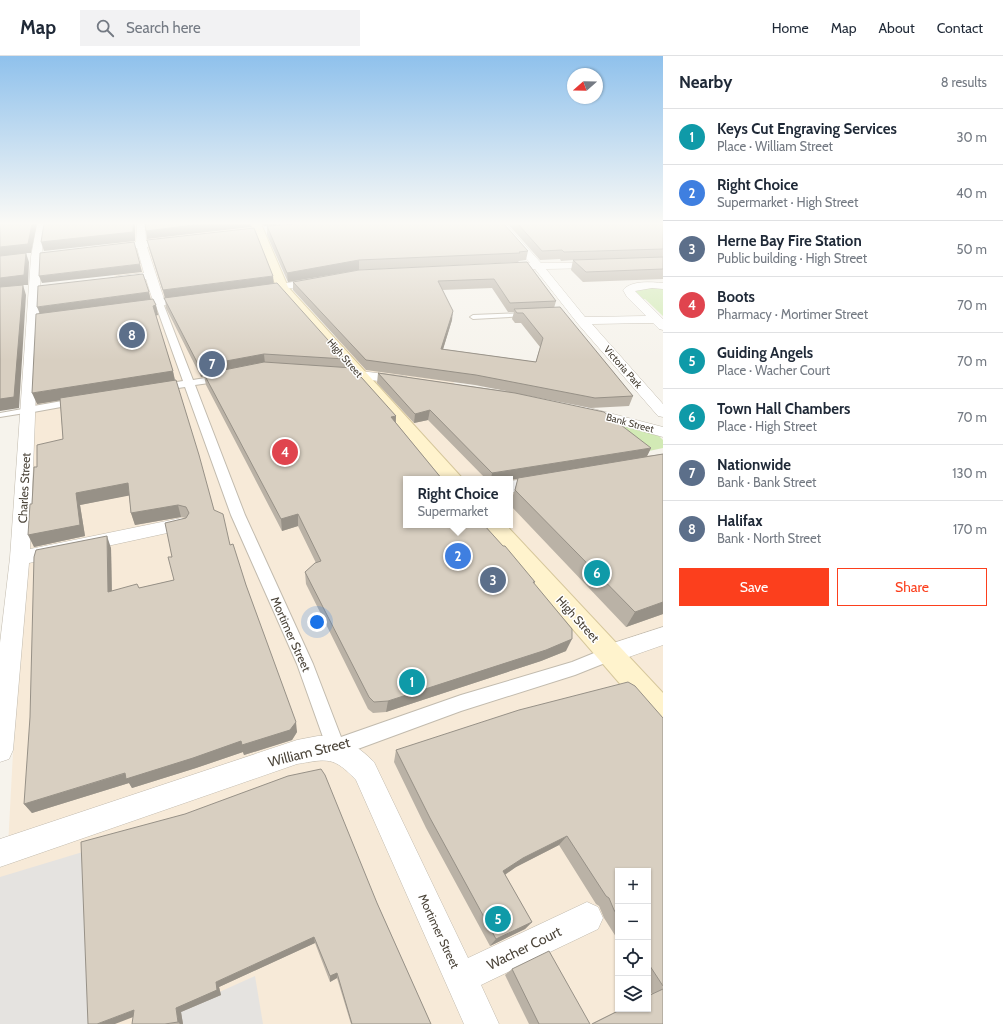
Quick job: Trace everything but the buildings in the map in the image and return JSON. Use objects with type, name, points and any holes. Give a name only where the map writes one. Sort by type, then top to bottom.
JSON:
[{"type":"main road","name":"High Street","points":[[275,269],[282,288],[450,476]]},
{"type":"main road","name":"High Street","points":[[497,528],[663,713]]},
{"type":"street","name":"Charles Street","points":[[0,750],[20,558],[28,410],[40,319],[33,288],[35,269]]},
{"type":"street","name":"Mortimer Street","points":[[148,269],[159,304],[238,515],[305,664],[336,748],[357,762],[365,771],[482,1024]]},
{"type":"street","name":"Victoria Park","points":[[540,269],[575,316],[663,413]]},
{"type":"street","points":[[105,280],[150,275]]},
{"type":"street","points":[[252,292],[329,279]]},
{"type":"street","points":[[659,322],[631,295],[629,290],[639,286],[663,286]]},
{"type":"street","points":[[122,308],[205,298]]},
{"type":"street","points":[[575,316],[659,322]]},
{"type":"street","points":[[344,374],[413,381]]},
{"type":"street","points":[[151,389],[234,376]]},
{"type":"street","points":[[28,410],[89,400]]},
{"type":"street","name":"Bank Street","points":[[570,408],[663,432]]},
{"type":"street","points":[[513,487],[559,479]]},
{"type":"street","points":[[20,558],[182,524]]},
{"type":"street","name":"William Street","points":[[0,853],[297,752],[318,748],[336,748],[461,703],[575,668],[609,654],[663,636]]},
{"type":"street","name":"Wacher Court","points":[[461,978],[587,918]]},
{"type":"lane","points":[[473,317],[536,315]]},
{"type":"lane","points":[[0,415],[28,410]]},
{"type":"shaded area","points":[[113,269],[281,269],[288,285],[333,339],[400,326],[441,347],[459,359],[453,381],[461,398],[488,428],[663,458],[663,1024],[0,1024],[0,867],[7,865],[37,287],[115,279]]},
{"type":"shaded area","points":[[86,851],[99,1024],[0,1024],[0,877]]},
{"type":"shaded area","points":[[255,976],[263,1024],[147,1024],[197,1002]]},
{"type":"green space","points":[[644,287],[663,288],[663,316],[645,299],[640,300],[635,293],[635,291]]},
{"type":"green space","points":[[607,421],[659,436],[663,440],[663,448],[649,451]]},
{"type":"place","name":"Halifax","points":[[132,335]]},
{"type":"place","name":"Nationwide","points":[[212,364]]},
{"type":"place","name":"Boots","points":[[285,452]]},
{"type":"place","name":"Right Choice","points":[[458,556]]},
{"type":"place","name":"Town Hall Chambers","points":[[597,573]]},
{"type":"place","name":"Herne Bay Fire Station","points":[[493,580]]},
{"type":"place","name":"Keys Cut Engraving Services","points":[[412,682]]},
{"type":"place","name":"Guiding Angels","points":[[498,919]]}]
